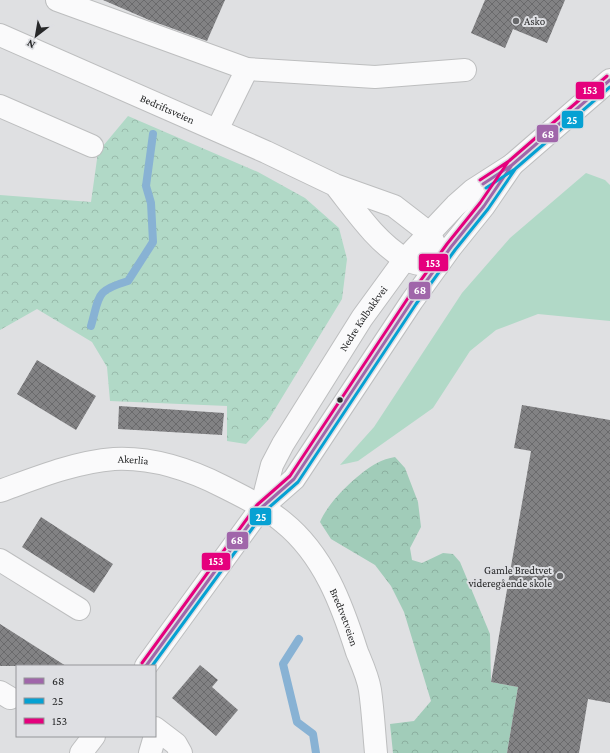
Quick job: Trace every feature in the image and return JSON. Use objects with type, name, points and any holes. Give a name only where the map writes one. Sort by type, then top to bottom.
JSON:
[{"type":"street","points":[[57,0],[247,69],[375,77],[465,70]]},
{"type":"street","name":"Bedriftsveien","points":[[0,35],[301,167],[334,185],[394,206],[429,233]]},
{"type":"street","points":[[217,130],[247,69]]},
{"type":"street","name":"Nedre Kalbakkvei","points":[[261,508],[272,465],[283,444],[362,318],[405,259],[473,190],[512,165],[610,80]]},
{"type":"street","points":[[0,106],[92,146]]},
{"type":"street","name":"Nedre Kalbakkvei","points":[[147,665],[261,508],[294,479],[412,301],[484,206],[512,165]]},
{"type":"street","name":"Bedriftsveien","points":[[334,185],[372,230],[405,259],[421,265],[438,265]]},
{"type":"street","points":[[429,233],[436,247],[438,265]]},
{"type":"street","name":"Akerlia","points":[[0,491],[82,464],[113,459],[138,459],[186,469],[244,497],[261,508]]},
{"type":"street","name":"Bredtvetveien","points":[[261,508],[283,522],[297,535],[312,553],[330,580],[348,625],[370,688],[376,753]]},
{"type":"street","points":[[0,560],[79,609]]},
{"type":"street","points":[[156,733],[176,744],[181,753]]},
{"type":"street","points":[[81,753],[93,737]]},
{"type":"street","points":[[150,753],[154,737]]},
{"type":"green space","points":[[128,116],[258,172],[305,198],[339,228],[347,259],[342,299],[269,419],[246,444],[227,441],[227,406],[110,401],[107,367],[92,342],[37,309],[0,330],[0,195],[91,202],[98,152]]},
{"type":"green space","points":[[586,173],[605,180],[610,185],[610,321],[538,314],[496,330],[470,351],[433,408],[358,461],[340,465],[374,427],[462,293],[510,238]]},
{"type":"green space","points":[[395,457],[405,468],[418,502],[421,527],[410,548],[412,560],[422,563],[443,553],[453,554],[460,562],[490,634],[491,682],[518,687],[507,753],[393,753],[390,724],[414,721],[431,701],[404,612],[391,586],[375,565],[331,539],[320,522],[330,505],[344,489],[361,474],[377,463]]},
{"type":"building","points":[[103,0],[225,0],[207,41],[149,20]]},
{"type":"building","name":"Asko","points":[[485,0],[565,0],[547,43],[513,29],[505,48],[471,33]]},
{"type":"building","points":[[37,360],[96,396],[76,430],[17,394]]},
{"type":"building","name":"Gamle Bredtvet videregående skole","points":[[522,405],[610,420],[610,703],[588,699],[579,753],[507,753],[518,687],[491,682],[531,451],[514,448]]},
{"type":"building","points":[[119,406],[224,413],[222,435],[118,429]]},
{"type":"building","points":[[41,517],[113,564],[94,593],[22,547]]},
{"type":"building","points":[[0,624],[64,665],[16,665],[0,666]]},
{"type":"building","points":[[200,665],[218,680],[212,687],[238,710],[216,736],[172,698]]},
{"type":"waterway","points":[[91,326],[100,296],[104,291],[128,281],[153,242],[151,203],[146,186],[153,134]]},
{"type":"waterway","points":[[299,639],[283,664],[297,722],[313,734],[316,753]]},
{"type":"transit line","name":"153","points":[[480,180],[509,161],[607,76]]},
{"type":"transit line","name":"68","points":[[483,184],[512,165],[610,80]]},
{"type":"transit line","name":"25","points":[[486,188],[515,169],[610,87]]},
{"type":"transit line","name":"153","points":[[142,663],[257,505],[290,476],[408,298],[447,244],[480,203],[508,162]]},
{"type":"transit line","name":"68","points":[[147,665],[261,508],[294,479],[412,301],[451,247],[484,206],[512,165]]},
{"type":"transit line","name":"25","points":[[153,665],[265,511],[298,482],[416,304],[455,250],[488,209],[516,168]]},
{"type":"place","name":"Asko","points":[[516,21]]},
{"type":"place","name":"Gamle Bredtvet videregående skole","points":[[560,576]]}]
